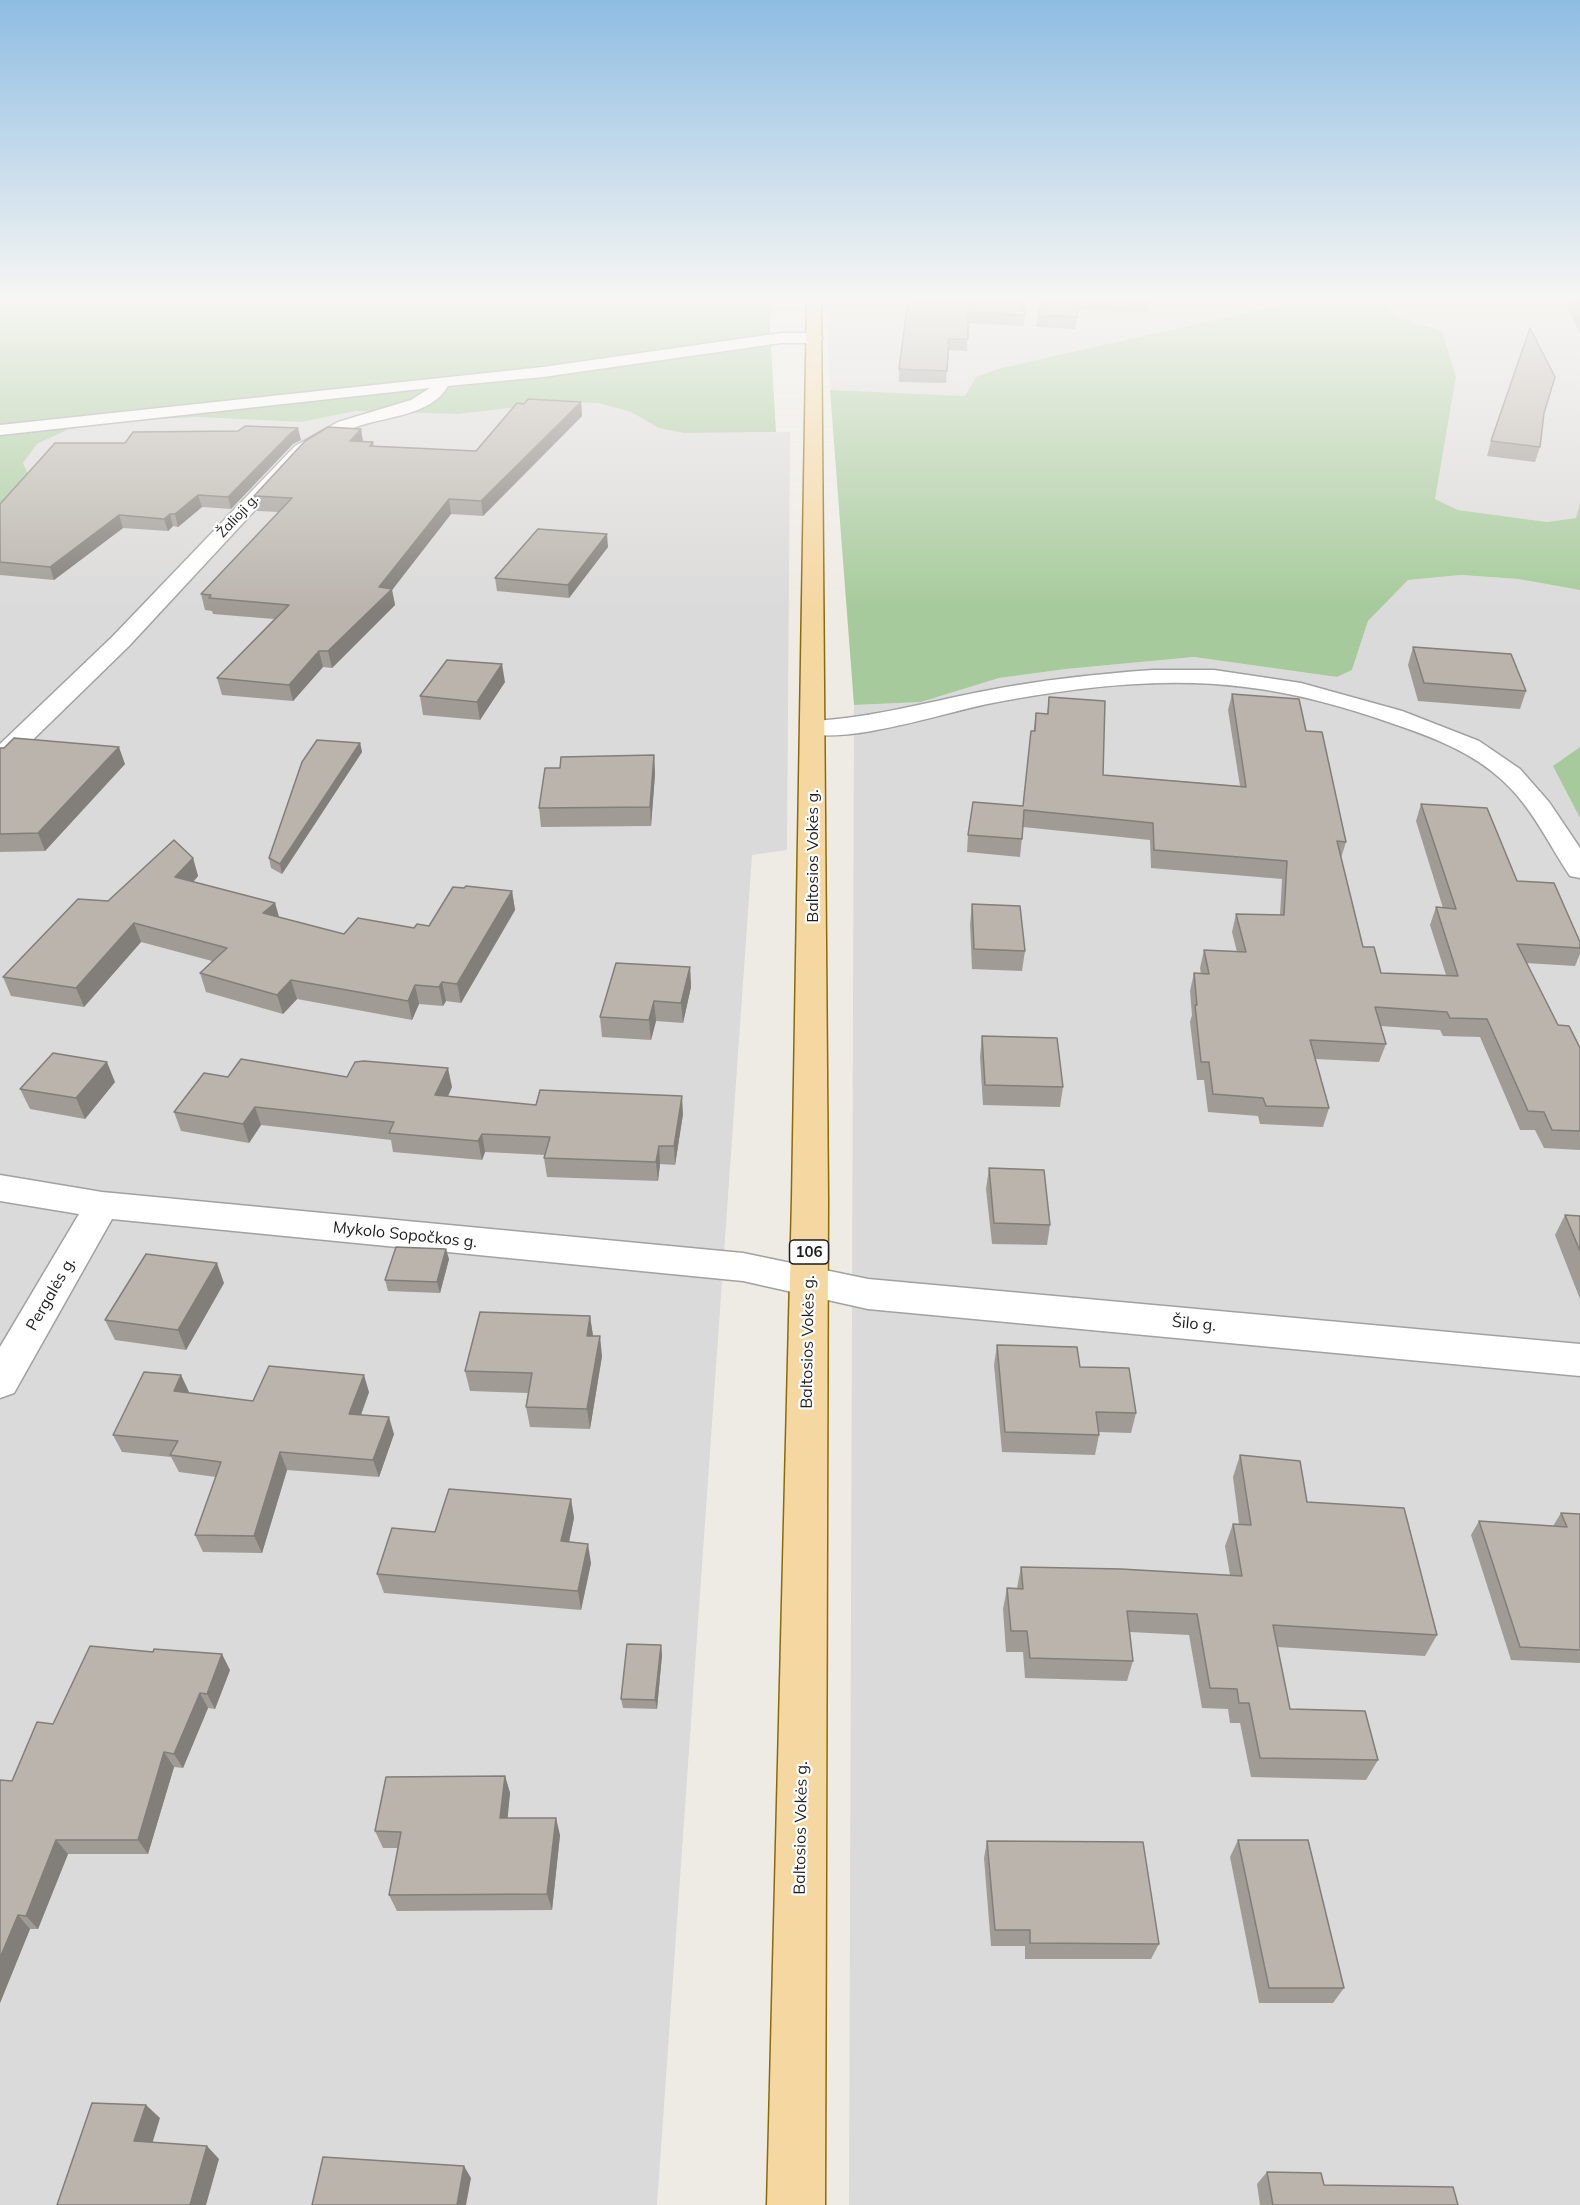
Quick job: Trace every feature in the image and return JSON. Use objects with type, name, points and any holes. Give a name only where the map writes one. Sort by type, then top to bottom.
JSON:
[{"type":"main road","name":"Baltosios Vokės g.","points":[[796,2205],[809,1281],[815,403]]},
{"type":"street","points":[[0,430],[250,403]]},
{"type":"street","name":"Žalioji g.","points":[[0,759],[121,641],[301,450],[321,436],[353,422],[418,403]]},
{"type":"street","points":[[813,728],[875,723],[998,695],[1087,683],[1187,678],[1242,680],[1326,694],[1421,725],[1474,748],[1511,774],[1545,813],[1580,870]]},
{"type":"street","name":"Mykolo Sopočkos g.","points":[[0,1188],[102,1205],[743,1267],[809,1281]]},
{"type":"street","name":"Pergalės g.","points":[[0,1382],[102,1205]]},
{"type":"street","name":"Šilo g.","points":[[809,1281],[868,1294],[1580,1360]]},
{"type":"shaded area","points":[[556,403],[598,403],[631,412],[659,428],[684,433],[790,432],[787,850],[752,855],[657,2205],[0,2205],[0,520],[33,486],[23,463],[37,444],[68,429],[127,421],[197,417],[301,422],[356,411],[458,414]]},
{"type":"shaded area","points":[[1452,403],[1580,403],[1580,503],[1576,518],[1547,522],[1458,510],[1435,499]]},
{"type":"shaded area","points":[[1461,575],[1518,579],[1580,590],[1580,747],[1554,766],[1580,818],[1580,2205],[849,2205],[854,705],[921,702],[999,678],[1194,657],[1337,677],[1352,670],[1368,621],[1408,580]]},
{"type":"green space","points":[[0,403],[556,403],[458,414],[356,411],[301,422],[197,417],[127,421],[69,429],[37,444],[23,463],[33,486],[0,520]]},
{"type":"green space","points":[[595,403],[774,403],[776,432],[684,433],[659,428],[631,412]]},
{"type":"green space","points":[[831,403],[1452,403],[1435,499],[1458,510],[1547,522],[1576,518],[1580,503],[1580,590],[1518,579],[1461,575],[1408,580],[1368,621],[1352,670],[1337,677],[1194,657],[999,678],[921,702],[854,705]]},
{"type":"green space","points":[[1580,747],[1580,818],[1553,766]]},
{"type":"building","points":[[517,403],[580,403],[481,501],[449,499],[379,587],[392,589],[328,651],[319,651],[289,685],[217,678],[289,605],[209,598],[211,595],[201,594],[292,498],[254,496],[305,441],[328,427],[361,429],[350,441],[373,442],[370,446],[476,451]]},
{"type":"building","points":[[1504,403],[1547,403],[1540,447],[1491,441]]},
{"type":"building","points":[[245,426],[298,428],[228,497],[198,495],[175,514],[170,514],[164,519],[119,515],[50,567],[0,562],[0,504],[55,443],[125,443],[133,432],[238,431]]},
{"type":"building","points":[[538,529],[607,534],[568,585],[495,578]]},
{"type":"building","points":[[1413,647],[1511,654],[1526,691],[1424,683]]},
{"type":"building","points":[[447,660],[502,664],[477,702],[420,696]]},
{"type":"building","points":[[1232,694],[1299,699],[1306,731],[1322,732],[1346,842],[1337,841],[1363,947],[1374,947],[1381,973],[1458,976],[1436,907],[1456,909],[1421,804],[1487,808],[1517,881],[1554,883],[1580,942],[1580,948],[1517,944],[1558,1025],[1569,1026],[1580,1048],[1580,1131],[1552,1130],[1544,1112],[1528,1111],[1487,1019],[1450,1018],[1447,1012],[1375,1007],[1386,1044],[1310,1040],[1329,1108],[1266,1106],[1263,1098],[1213,1094],[1209,1062],[1201,1062],[1194,973],[1209,974],[1204,950],[1246,952],[1236,914],[1284,915],[1287,861],[1154,850],[1153,823],[1024,810],[1022,839],[968,835],[973,802],[1023,806],[1031,731],[1035,731],[1036,713],[1048,714],[1049,697],[1105,701],[1103,775],[1246,787]]},
{"type":"building","points":[[14,738],[119,747],[38,833],[0,834],[0,748],[4,748]]},
{"type":"building","points":[[317,740],[360,743],[280,864],[269,858],[302,762]]},
{"type":"building","points":[[654,755],[650,807],[539,808],[545,768],[560,768],[561,757]]},
{"type":"building","points":[[174,840],[193,858],[175,877],[275,903],[263,913],[344,934],[358,918],[414,928],[417,924],[429,926],[453,887],[464,888],[466,886],[512,891],[457,984],[442,982],[439,987],[415,985],[408,1001],[291,980],[277,995],[200,973],[227,948],[134,923],[76,988],[3,977],[78,899],[108,901]]},
{"type":"building","points":[[972,904],[1020,906],[1025,951],[974,949]]},
{"type":"building","points":[[616,963],[690,967],[681,1003],[654,1001],[649,1020],[600,1017]]},
{"type":"building","points":[[982,1036],[1057,1038],[1063,1087],[985,1085]]},
{"type":"building","points":[[53,1053],[107,1062],[76,1098],[20,1089]]},
{"type":"building","points":[[241,1059],[347,1077],[355,1062],[364,1061],[448,1068],[435,1095],[536,1105],[540,1090],[682,1096],[674,1146],[659,1146],[656,1162],[544,1158],[550,1137],[482,1134],[478,1141],[389,1133],[394,1122],[255,1107],[243,1124],[174,1112],[204,1073],[228,1077]]},
{"type":"building","points":[[989,1168],[1044,1170],[1050,1225],[994,1223]]},
{"type":"building","points":[[1565,1215],[1580,1216],[1580,1251]]},
{"type":"building","points":[[396,1247],[446,1249],[437,1282],[385,1280]]},
{"type":"building","points":[[146,1254],[217,1263],[178,1330],[105,1320]]},
{"type":"building","points":[[480,1312],[590,1316],[587,1336],[600,1336],[587,1409],[526,1407],[532,1373],[465,1371]]},
{"type":"building","points":[[997,1345],[1077,1347],[1080,1367],[1129,1368],[1136,1413],[1096,1412],[1099,1435],[1005,1432]]},
{"type":"building","points":[[269,1366],[364,1375],[349,1414],[389,1417],[373,1460],[280,1452],[254,1536],[195,1535],[221,1462],[170,1455],[178,1441],[113,1435],[144,1372],[181,1375],[174,1391],[253,1401]]},
{"type":"building","points":[[1240,1455],[1300,1461],[1307,1502],[1404,1508],[1437,1635],[1273,1625],[1290,1709],[1365,1711],[1378,1760],[1260,1758],[1249,1703],[1239,1703],[1237,1689],[1210,1688],[1197,1614],[1127,1611],[1133,1661],[1030,1658],[1027,1631],[1011,1631],[1007,1588],[1023,1589],[1021,1567],[1121,1569],[1242,1576],[1233,1524],[1251,1525]]},
{"type":"building","points":[[449,1489],[571,1499],[561,1541],[588,1544],[578,1591],[377,1574],[392,1528],[435,1532]]},
{"type":"building","points":[[1561,1513],[1580,1514],[1580,1650],[1520,1647],[1479,1521],[1567,1527]]},
{"type":"building","points":[[627,1644],[661,1645],[655,1700],[621,1699]]},
{"type":"building","points":[[90,1646],[153,1652],[154,1649],[222,1654],[207,1694],[200,1693],[174,1754],[164,1752],[138,1840],[56,1840],[26,1916],[18,1915],[0,1958],[0,1780],[12,1781],[37,1722],[53,1724]]},
{"type":"building","points":[[505,1776],[500,1818],[556,1818],[547,1894],[389,1895],[401,1832],[375,1831],[386,1777]]},
{"type":"building","points":[[1238,1840],[1308,1840],[1344,1988],[1269,1988]]},
{"type":"building","points":[[987,1841],[1143,1842],[1159,1944],[1030,1943],[1030,1930],[995,1930]]},
{"type":"building","points":[[92,2103],[146,2105],[134,2141],[207,2146],[190,2205],[57,2205]]},
{"type":"building","points":[[323,2157],[464,2166],[457,2205],[312,2205]]},
{"type":"building","points":[[1267,2172],[1321,2173],[1324,2185],[1453,2187],[1458,2205],[1273,2205]]}]
